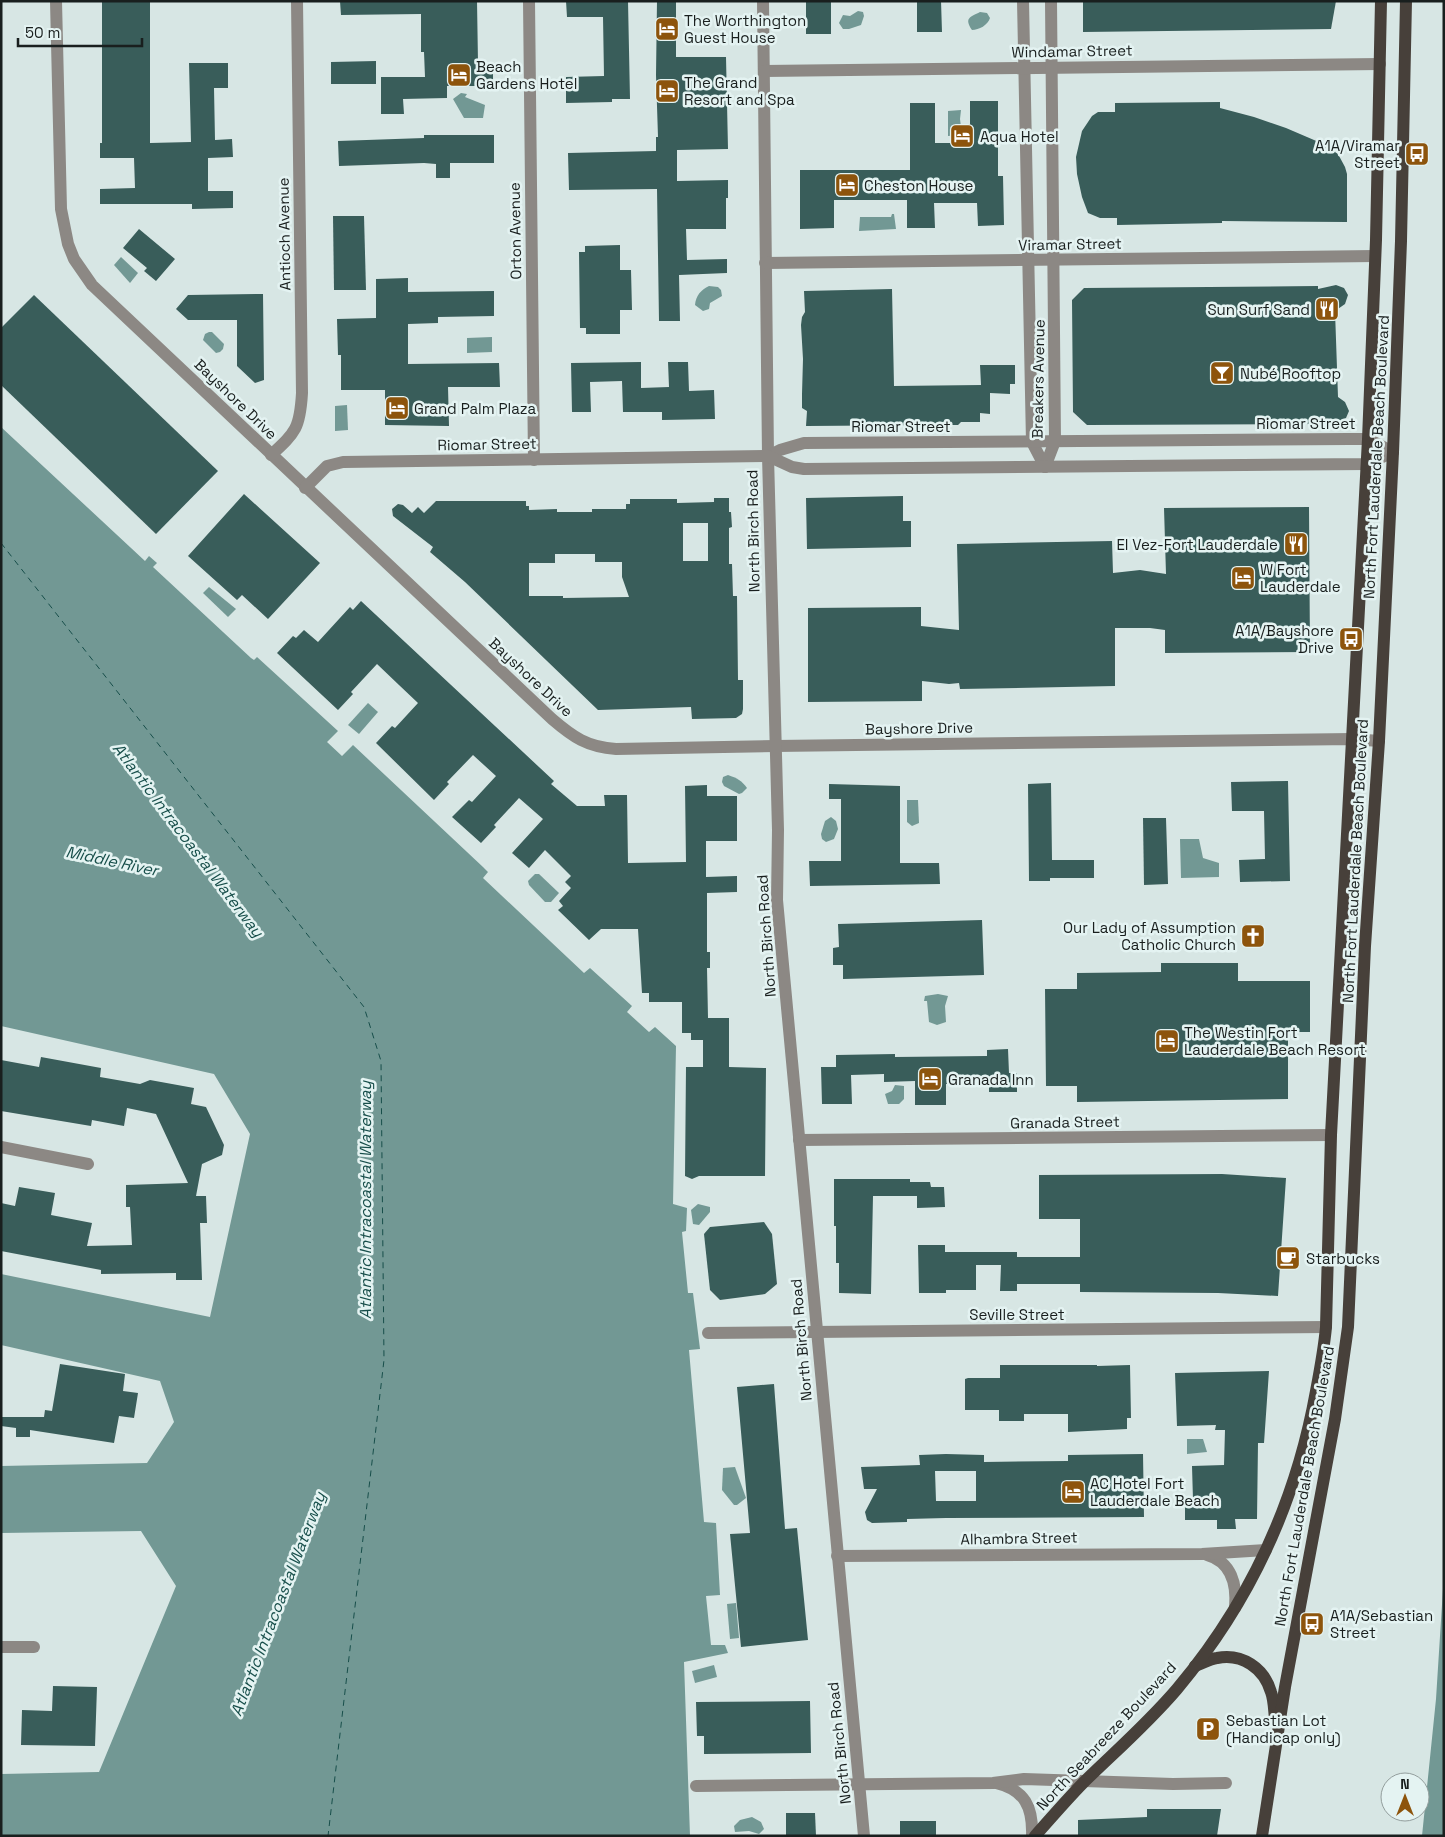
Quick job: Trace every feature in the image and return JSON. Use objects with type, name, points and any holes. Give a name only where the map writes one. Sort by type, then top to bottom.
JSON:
[{"type":"main road","name":"North Fort Lauderdale Beach Boulevard","points":[[1287,1502],[1296,1478],[1310,1427],[1326,1328],[1331,1135],[1367,464],[1375,256],[1381,1]]},
{"type":"main road","name":"North Fort Lauderdale Beach Boulevard","points":[[1262,1836],[1277,1734],[1336,1419],[1348,1328],[1365,946],[1379,741],[1394,452],[1402,221],[1406,1]]},
{"type":"main road","name":"North Seabreeze Boulevard","points":[[1033,1836],[1084,1782],[1161,1707],[1194,1667],[1235,1608],[1266,1550],[1287,1502]]},
{"type":"main road","points":[[1194,1667],[1215,1658],[1230,1657],[1253,1664],[1262,1674],[1272,1694],[1277,1734]]},
{"type":"street","name":"Bayshore Drive","points":[[56,1],[61,209],[68,244],[74,259],[92,285],[305,488],[552,719],[576,739],[595,746],[616,749],[1379,741]]},
{"type":"street","name":"Antioch Avenue","points":[[271,455],[291,436],[296,428],[300,417],[302,393],[297,1]]},
{"type":"street","name":"Orton Avenue","points":[[529,1],[534,460]]},
{"type":"street","name":"North Birch Road","points":[[763,1],[768,456],[778,830],[777,900],[864,1836]]},
{"type":"street","name":"Breakers Avenue","points":[[1023,1],[1032,442],[1045,467]]},
{"type":"street","name":"Breakers Avenue","points":[[1045,467],[1055,441],[1051,1]]},
{"type":"street","name":"Windamar Street","points":[[764,71],[1380,64]]},
{"type":"street","name":"Viramar Street","points":[[765,263],[1375,256]]},
{"type":"street","name":"Riomar Street","points":[[305,488],[327,466],[343,462],[768,456],[780,450],[804,443],[1368,439],[1394,452]]},
{"type":"street","name":"Riomar Street","points":[[768,456],[792,467],[804,468],[1045,467],[1367,464],[1394,452]]},
{"type":"street","name":"Granada Street","points":[[799,1140],[1331,1135]]},
{"type":"street","points":[[1,1146],[88,1164]]},
{"type":"street","name":"Seville Street","points":[[708,1333],[1326,1328]]},
{"type":"street","name":"Alhambra Street","points":[[837,1556],[1202,1554],[1266,1550]]},
{"type":"street","name":"Alhambra Street","points":[[1202,1554],[1214,1557],[1229,1570],[1236,1589],[1235,1608]]},
{"type":"street","points":[[1,1647],[34,1647]]},
{"type":"street","points":[[696,1786],[993,1782],[1024,1779],[1173,1784],[1226,1782]]},
{"type":"street","points":[[993,1782],[1016,1790],[1024,1798],[1031,1815],[1033,1836]]},
{"type":"water","points":[[858,11],[863,12],[864,16],[861,25],[843,29],[839,23],[843,15],[850,16]]},
{"type":"water","points":[[980,12],[987,13],[990,18],[989,21],[983,27],[972,30],[968,20]]},
{"type":"water","points":[[461,93],[467,94],[465,97],[485,105],[483,118],[464,118],[453,99]]},
{"type":"water","points":[[961,110],[962,135],[948,136],[948,111]]},
{"type":"water","points":[[894,214],[896,229],[859,231],[860,217],[891,217]]},
{"type":"water","points":[[121,257],[138,273],[130,283],[114,265]]},
{"type":"water","points":[[709,286],[718,287],[721,290],[722,296],[710,303],[709,309],[703,311],[695,305],[696,298],[699,293]]},
{"type":"water","points":[[212,332],[224,344],[220,352],[216,353],[203,340],[205,334]]},
{"type":"water","points":[[492,337],[492,352],[467,353],[467,338]]},
{"type":"water","points":[[347,405],[348,430],[335,431],[335,406]]},
{"type":"water","points":[[1,427],[145,561],[149,556],[157,563],[153,567],[251,658],[254,660],[257,657],[338,731],[327,742],[342,756],[353,745],[483,867],[488,872],[483,878],[584,973],[590,968],[632,1006],[627,1012],[649,1032],[655,1027],[676,1046],[673,1204],[687,1208],[686,1231],[682,1232],[688,1293],[693,1293],[700,1349],[689,1350],[704,1522],[716,1523],[720,1595],[706,1596],[711,1645],[725,1645],[728,1653],[684,1662],[690,1836],[1,1836],[1,1774],[99,1772],[176,1586],[141,1531],[1,1533],[1,1466],[147,1463],[174,1422],[160,1381],[1,1345],[1,1274],[210,1317],[250,1134],[214,1074],[1,1026]]},
{"type":"water","points":[[209,587],[236,609],[228,617],[203,593]]},
{"type":"water","points":[[368,703],[378,712],[359,734],[348,725]]},
{"type":"water","points":[[728,775],[739,780],[747,788],[739,794],[724,786],[722,782],[723,777]]},
{"type":"water","points":[[907,800],[918,800],[919,823],[912,826],[907,822]]},
{"type":"water","points":[[831,817],[836,821],[838,829],[834,839],[826,842],[822,839],[821,834],[825,821]]},
{"type":"water","points":[[1180,839],[1199,839],[1203,858],[1219,863],[1219,877],[1181,878]]},
{"type":"water","points":[[535,874],[539,874],[559,893],[551,902],[545,902],[529,885],[528,881]]},
{"type":"water","points":[[938,994],[948,996],[945,1006],[946,1022],[937,1025],[929,1022],[927,1001],[924,1001],[925,996]]},
{"type":"water","points":[[895,1085],[904,1086],[904,1099],[899,1104],[888,1104],[885,1094],[892,1091]]},
{"type":"water","points":[[698,1204],[710,1207],[710,1212],[699,1225],[693,1224],[691,1210]]},
{"type":"water","points":[[1187,1439],[1203,1439],[1207,1452],[1187,1454]]},
{"type":"water","points":[[735,1467],[746,1498],[737,1505],[734,1505],[722,1490],[723,1468]]},
{"type":"water","points":[[1444,1573],[1444,1836],[1422,1836],[1423,1822],[1430,1822],[1429,1772],[1436,1699]]},
{"type":"water","points":[[736,1603],[739,1638],[730,1639],[727,1604]]},
{"type":"water","points":[[714,1665],[717,1677],[695,1683],[692,1671]]},
{"type":"water","points":[[752,1817],[761,1822],[764,1829],[759,1834],[749,1831],[735,1832],[734,1826],[740,1820]]},
{"type":"building","points":[[102,1],[150,1],[150,143],[191,142],[189,63],[228,63],[228,88],[214,88],[215,140],[232,139],[233,157],[208,158],[208,191],[233,191],[233,208],[192,209],[192,204],[100,204],[100,189],[135,188],[134,158],[100,158],[100,143],[102,143]]},
{"type":"building","points":[[340,1],[477,1],[478,63],[493,63],[493,86],[447,86],[447,98],[403,99],[404,114],[381,114],[381,77],[425,77],[424,52],[421,52],[421,14],[341,15]]},
{"type":"building","points":[[566,1],[628,1],[630,99],[612,99],[612,102],[566,103],[566,77],[604,76],[603,17],[567,17]]},
{"type":"building","points":[[657,1],[676,1],[676,57],[726,57],[728,149],[677,150],[677,181],[728,180],[726,229],[686,229],[687,260],[727,259],[727,273],[679,275],[680,321],[659,321],[657,189],[569,190],[568,153],[656,151],[656,137],[658,137],[656,75]]},
{"type":"building","points":[[806,1],[831,1],[831,34],[806,34]]},
{"type":"building","points":[[917,1],[941,1],[942,32],[917,32]]},
{"type":"building","points":[[1083,1],[1336,1],[1331,29],[1083,32]]},
{"type":"building","points":[[376,61],[376,84],[331,84],[331,62]]},
{"type":"building","points":[[970,101],[998,101],[998,176],[1003,176],[1004,225],[978,226],[977,203],[934,203],[935,228],[907,228],[907,200],[834,200],[834,228],[800,229],[800,170],[910,170],[910,103],[935,103],[935,143],[970,143]]},
{"type":"building","points":[[1220,102],[1220,108],[1286,128],[1321,143],[1338,154],[1347,174],[1347,222],[1222,221],[1222,223],[1117,225],[1117,218],[1100,218],[1088,213],[1077,174],[1076,157],[1082,131],[1092,116],[1098,112],[1115,112],[1115,103]]},
{"type":"building","points":[[424,135],[494,135],[494,163],[450,163],[450,178],[436,178],[436,164],[339,166],[338,141],[424,138]]},
{"type":"building","points":[[333,216],[364,216],[366,290],[334,290]]},
{"type":"building","points":[[139,229],[175,259],[156,281],[144,271],[147,268],[123,248]]},
{"type":"building","points":[[620,245],[620,270],[631,270],[632,310],[620,310],[620,334],[586,334],[586,328],[580,328],[579,252],[585,252],[585,246]]},
{"type":"building","points":[[408,278],[408,292],[494,291],[494,316],[438,317],[438,323],[408,324],[408,364],[499,363],[500,387],[448,387],[449,426],[385,425],[385,390],[341,390],[341,355],[338,355],[337,319],[376,318],[376,279]]},
{"type":"building","points":[[1336,285],[1344,288],[1348,295],[1345,304],[1335,311],[1338,397],[1345,402],[1349,411],[1346,418],[1340,422],[1319,419],[1319,424],[1087,425],[1073,412],[1072,300],[1084,288],[1318,286],[1318,289]]},
{"type":"building","points":[[892,289],[894,386],[981,385],[980,365],[1015,365],[1015,384],[1010,384],[1010,394],[990,393],[990,414],[980,413],[980,422],[961,422],[958,425],[806,426],[807,411],[802,408],[803,359],[801,325],[805,312],[804,291]]},
{"type":"building","points":[[263,294],[264,380],[255,383],[237,366],[237,320],[188,320],[176,309],[188,295]]},
{"type":"building","points":[[34,295],[218,471],[156,534],[1,385],[1,328]]},
{"type":"building","points":[[641,362],[641,388],[669,387],[668,362],[688,362],[689,391],[714,390],[715,419],[662,420],[662,412],[623,412],[622,381],[590,382],[591,412],[572,412],[571,363]]},
{"type":"building","points":[[244,494],[320,563],[268,619],[242,595],[237,600],[188,556]]},
{"type":"building","points":[[903,496],[903,521],[911,521],[911,547],[807,549],[806,498]]},
{"type":"building","points":[[714,498],[729,498],[729,512],[731,512],[732,527],[729,528],[729,564],[732,564],[733,596],[737,596],[738,680],[743,680],[743,709],[742,714],[736,718],[692,719],[691,707],[598,710],[465,582],[430,552],[433,547],[393,516],[392,509],[398,504],[403,505],[412,513],[418,507],[424,513],[436,501],[526,501],[526,506],[529,506],[529,510],[557,509],[557,512],[592,512],[592,509],[626,509],[626,504],[630,504],[630,499],[677,499],[677,503],[714,502]],"holes":[[[683,523],[708,523],[708,561],[683,561]],[[555,554],[595,554],[595,562],[622,562],[622,577],[629,597],[563,598],[563,596],[529,596],[529,563],[555,563]]]},
{"type":"building","points":[[1309,507],[1310,652],[1165,653],[1165,630],[1115,628],[1115,686],[960,689],[959,683],[949,684],[922,681],[922,701],[808,702],[808,608],[921,607],[921,626],[959,630],[957,544],[1112,541],[1113,573],[1140,570],[1166,574],[1164,508]]},
{"type":"building","points":[[361,601],[554,781],[551,784],[577,806],[605,806],[604,795],[627,795],[628,863],[686,862],[685,786],[707,785],[707,796],[737,796],[737,841],[706,841],[706,877],[737,876],[737,892],[707,893],[707,952],[710,952],[710,968],[707,968],[708,1018],[729,1018],[729,1067],[766,1068],[765,1176],[699,1176],[692,1179],[685,1176],[686,1067],[703,1067],[703,1040],[691,1040],[691,1033],[682,1033],[682,1002],[649,1002],[649,993],[642,993],[638,929],[601,929],[589,940],[558,910],[563,906],[559,901],[571,888],[565,882],[571,876],[545,850],[529,868],[512,853],[543,819],[519,798],[494,825],[496,827],[481,843],[452,817],[469,800],[472,802],[496,776],[473,755],[447,782],[449,784],[434,800],[376,743],[392,726],[395,728],[418,703],[377,664],[351,692],[353,694],[338,710],[277,653],[293,636],[296,638],[304,630],[318,642],[350,607],[353,610]]},
{"type":"building","points":[[1288,781],[1290,881],[1240,882],[1239,860],[1265,859],[1264,811],[1232,811],[1231,782]]},
{"type":"building","points":[[1051,783],[1052,860],[1094,860],[1094,878],[1050,878],[1050,881],[1029,881],[1028,784]]},
{"type":"building","points":[[829,784],[900,786],[900,863],[939,863],[940,884],[810,886],[809,861],[841,861],[841,799],[829,799]]},
{"type":"building","points":[[1143,818],[1166,818],[1168,884],[1144,885]]},
{"type":"building","points":[[982,920],[984,975],[843,979],[843,965],[833,965],[833,948],[839,947],[838,924]]},
{"type":"building","name":"The Westin Fort Lauderdale Beach Resort","points":[[1161,963],[1238,963],[1238,981],[1310,981],[1310,1032],[1288,1032],[1288,1099],[1077,1102],[1077,1086],[1046,1086],[1045,989],[1077,989],[1077,973],[1161,972]]},
{"type":"building","points":[[1008,1049],[1009,1073],[1017,1073],[1017,1092],[989,1092],[989,1084],[946,1084],[946,1105],[915,1105],[915,1081],[884,1082],[884,1074],[851,1075],[852,1104],[822,1104],[821,1067],[836,1067],[836,1055],[895,1054],[895,1057],[987,1056],[987,1050]]},
{"type":"building","points":[[41,1057],[101,1068],[100,1077],[140,1084],[150,1080],[194,1088],[191,1104],[206,1107],[224,1145],[222,1155],[202,1164],[196,1196],[206,1196],[207,1223],[200,1223],[202,1280],[176,1280],[176,1273],[101,1274],[101,1270],[1,1251],[1,1203],[15,1206],[19,1187],[55,1193],[51,1215],[92,1223],[87,1246],[132,1245],[130,1207],[126,1207],[126,1185],[188,1183],[156,1114],[127,1108],[124,1126],[92,1120],[91,1126],[1,1111],[1,1060],[39,1067]]},
{"type":"building","points":[[1222,1174],[1286,1178],[1278,1296],[1218,1293],[1080,1292],[1080,1284],[1017,1284],[1017,1291],[1000,1291],[1001,1265],[976,1265],[976,1290],[946,1290],[946,1293],[919,1293],[918,1245],[945,1245],[945,1252],[1017,1252],[1017,1257],[1080,1257],[1080,1219],[1039,1219],[1039,1175]]},
{"type":"building","points":[[834,1179],[910,1179],[910,1182],[930,1182],[931,1187],[944,1187],[945,1207],[917,1208],[917,1196],[873,1196],[871,1294],[839,1293],[839,1263],[836,1263],[836,1226],[834,1226]]},
{"type":"building","points":[[764,1222],[772,1234],[777,1284],[765,1294],[720,1300],[710,1290],[704,1234],[710,1227]]},
{"type":"building","points":[[60,1364],[125,1374],[123,1391],[138,1393],[134,1418],[119,1416],[114,1443],[30,1430],[30,1437],[16,1437],[16,1428],[1,1426],[1,1417],[44,1417],[45,1410],[52,1411]]},
{"type":"building","points":[[1000,1365],[1130,1365],[1131,1418],[1127,1418],[1127,1429],[1068,1432],[1068,1414],[1024,1414],[1024,1421],[999,1421],[999,1410],[965,1410],[965,1379],[1000,1378]]},
{"type":"building","points":[[1269,1371],[1264,1443],[1258,1443],[1257,1519],[1235,1519],[1236,1529],[1217,1529],[1217,1520],[1185,1520],[1185,1500],[1193,1500],[1192,1466],[1224,1465],[1225,1430],[1215,1430],[1216,1425],[1177,1426],[1175,1373]]},
{"type":"building","points":[[774,1384],[785,1529],[797,1528],[808,1640],[741,1647],[730,1534],[750,1533],[737,1387]]},
{"type":"building","points":[[1143,1454],[1144,1517],[946,1518],[907,1519],[907,1522],[872,1523],[867,1520],[865,1512],[877,1489],[864,1489],[861,1467],[920,1465],[919,1455],[984,1455],[984,1462],[1068,1461],[1068,1455]],"holes":[[[935,1471],[976,1471],[976,1501],[936,1501]]]},
{"type":"building","points":[[53,1686],[97,1687],[95,1746],[21,1745],[22,1710],[52,1711]]},
{"type":"building","points":[[810,1701],[811,1753],[704,1754],[704,1736],[697,1736],[696,1702]]},
{"type":"building","points":[[1147,1809],[1221,1809],[1217,1836],[1078,1836],[1078,1820],[1147,1817]]},
{"type":"building","points":[[786,1813],[815,1813],[816,1836],[786,1836]]},
{"type":"building","points":[[900,1821],[936,1821],[936,1836],[900,1836]]},
{"type":"ferry route","points":[[1,543],[364,1007],[381,1061],[384,1360],[328,1836]]},
{"type":"place","name":"The Worthington Guest House","points":[[667,29]]},
{"type":"place","name":"Beach Gardens Hotel","points":[[459,75]]},
{"type":"place","name":"The Grand Resort and Spa","points":[[667,91]]},
{"type":"place","name":"Aqua Hotel","points":[[962,136]]},
{"type":"place","name":"A1A/Viramar Street","points":[[1417,154]]},
{"type":"place","name":"Cheston House","points":[[847,185]]},
{"type":"place","name":"Sun Surf Sand","points":[[1327,309]]},
{"type":"place","name":"Nubé Rooftop","points":[[1222,373]]},
{"type":"place","name":"Grand Palm Plaza","points":[[397,408]]},
{"type":"place","name":"El Vez-Fort Lauderdale","points":[[1296,544]]},
{"type":"place","name":"W Fort Lauderdale","points":[[1243,578]]},
{"type":"place","name":"A1A/Bayshore Drive","points":[[1351,639]]},
{"type":"place","name":"Our Lady of Assumption Catholic Church","points":[[1253,936]]},
{"type":"place","name":"The Westin Fort Lauderdale Beach Resort","points":[[1167,1041]]},
{"type":"place","name":"Granada Inn","points":[[930,1079]]},
{"type":"place","name":"Starbucks","points":[[1288,1258]]},
{"type":"place","name":"AC Hotel Fort Lauderdale Beach","points":[[1073,1492]]},
{"type":"place","name":"A1A/Sebastian Street","points":[[1312,1624]]},
{"type":"place","name":"Sebastian Lot (Handicap only)","points":[[1208,1729]]},
{"type":"water label","name":"Atlantic Intracoastal Waterway","points":[[188,840]]},
{"type":"water label","name":"Middle River","points":[[112,861]]},
{"type":"water label","name":"Atlantic Intracoastal Waterway","points":[[365,1200]]},
{"type":"water label","name":"Atlantic Intracoastal Waterway","points":[[278,1604]]}]
